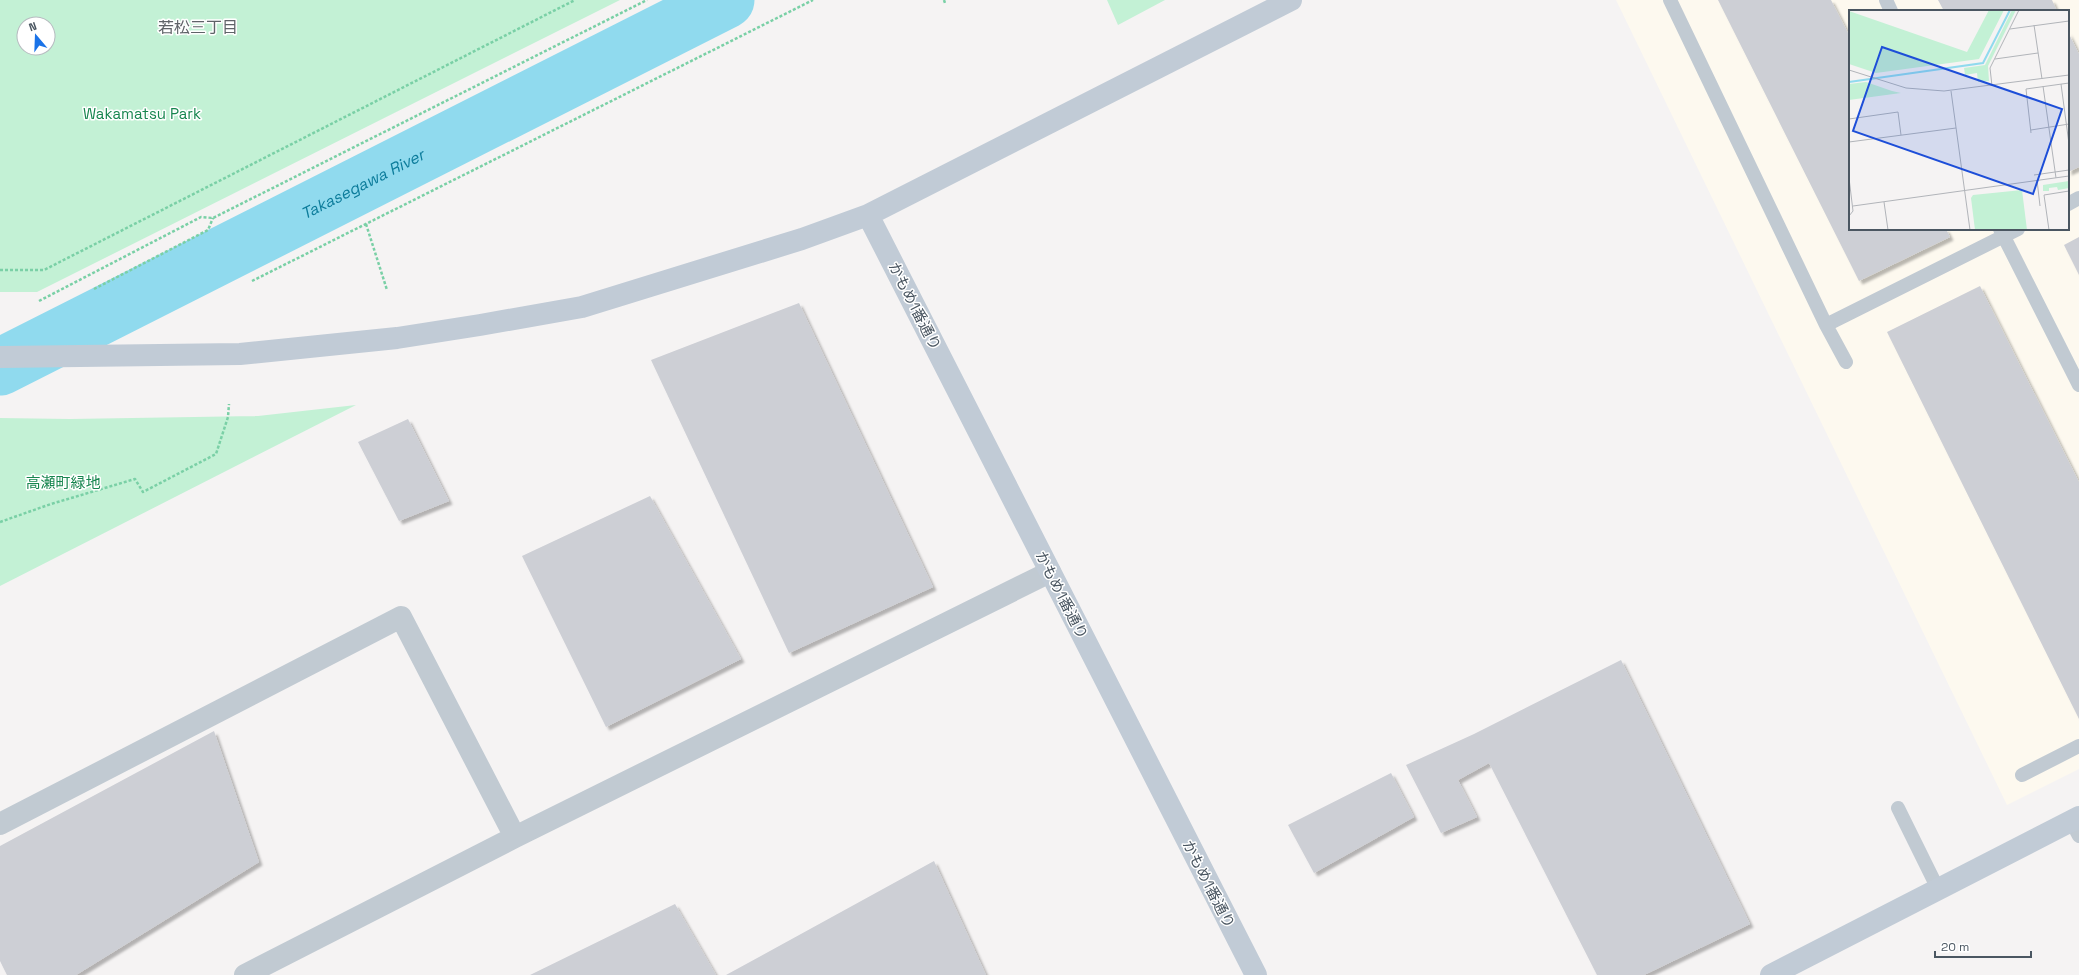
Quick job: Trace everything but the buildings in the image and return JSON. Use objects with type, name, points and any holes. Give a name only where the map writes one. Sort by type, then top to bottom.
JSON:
[{"type":"street","points":[[0,357],[240,354],[397,338],[488,324],[582,307],[802,239],[868,215],[1280,2]]},
{"type":"street","name":"かもめ1番通り","points":[[868,215],[1256,975]]},
{"type":"street","points":[[245,975],[515,836],[1050,572]]},
{"type":"street","points":[[0,824],[401,617],[515,836]]},
{"type":"street","points":[[1771,975],[1938,889],[2076,825]]},
{"type":"lane","points":[[1670,0],[1826,325],[1846,362]]},
{"type":"lane","points":[[1886,0],[1891,10]]},
{"type":"lane","points":[[2069,203],[2079,198]]},
{"type":"lane","points":[[1826,325],[2002,233],[2014,230]]},
{"type":"lane","points":[[2002,233],[2079,385]]},
{"type":"lane","points":[[2022,775],[2079,746]]},
{"type":"lane","points":[[1898,808],[1938,889]]},
{"type":"path","points":[[0,270],[44,270],[575,0]]},
{"type":"path","points":[[39,301],[201,217],[213,218],[647,0]]},
{"type":"path","points":[[252,281],[813,0]]},
{"type":"path","points":[[94,289],[208,230],[213,218]]},
{"type":"path","points":[[366,224],[388,290]]},
{"type":"path","points":[[0,522],[51,504],[135,479],[144,492],[216,454],[228,417],[229,404]]},
{"type":"shaded area","points":[[1616,0],[2079,0],[2079,769],[2007,805]]},
{"type":"green space","name":"Wakamatsu Park","points":[[0,0],[620,0],[37,292],[0,292]]},
{"type":"green space","points":[[1107,0],[1165,0],[1118,25]]},
{"type":"green space","name":"高瀬町緑地","points":[[356,405],[0,586],[0,418],[70,419],[258,416]]},
{"type":"waterway","name":"Takasegawa River","points":[[0,367],[726,0]]},
{"type":"district","name":"若松三丁目","points":[[198,27]]}]
